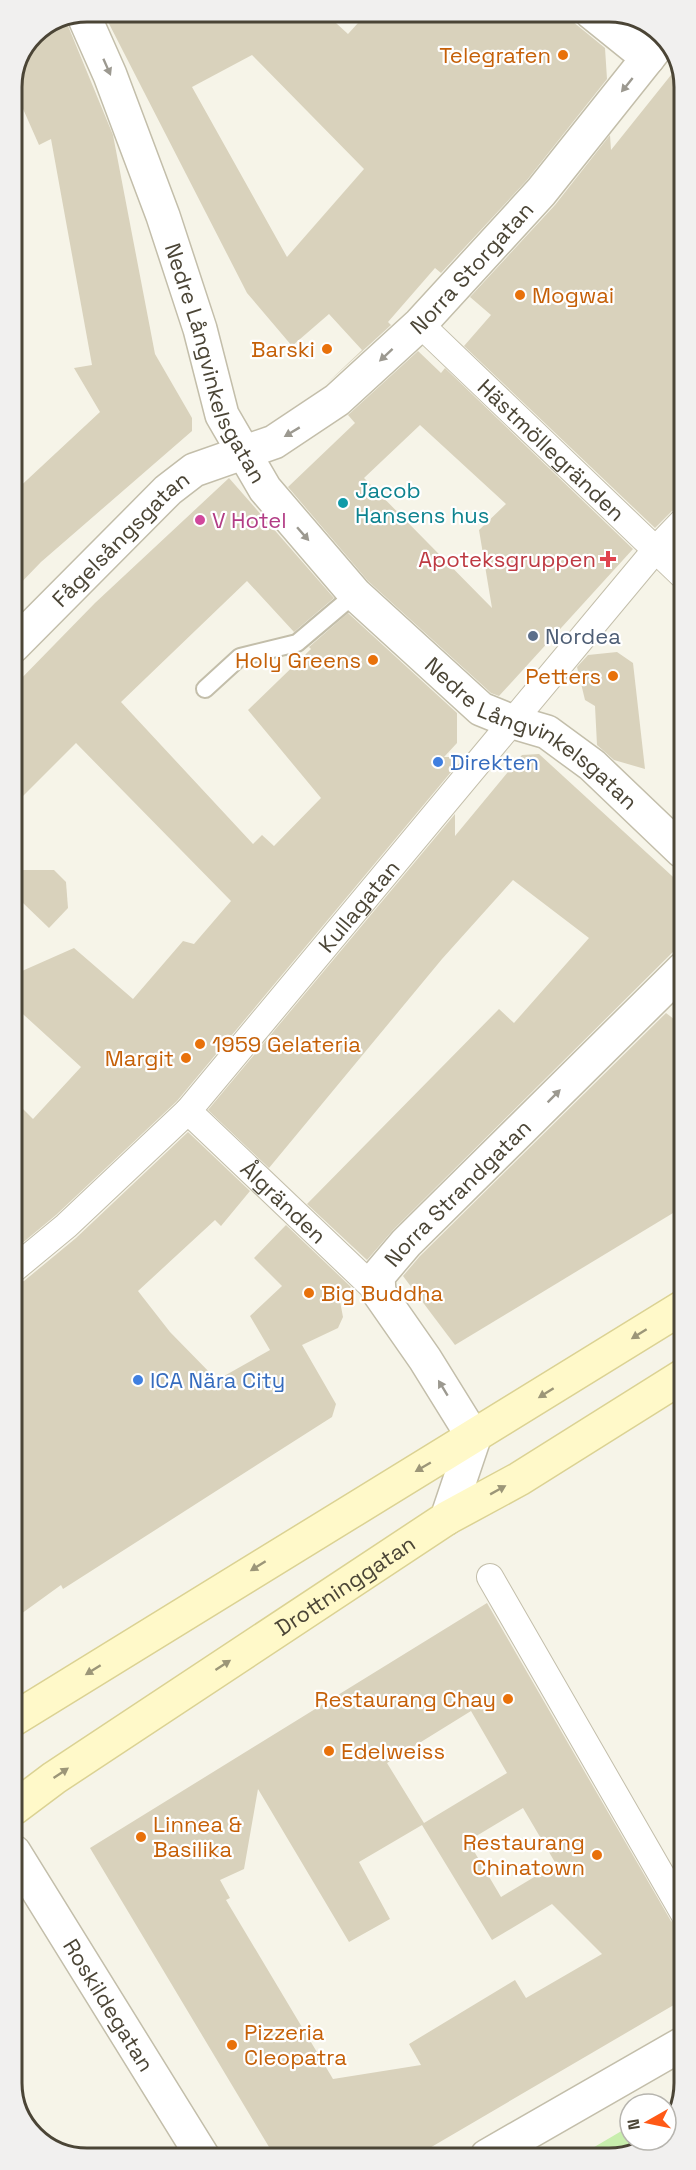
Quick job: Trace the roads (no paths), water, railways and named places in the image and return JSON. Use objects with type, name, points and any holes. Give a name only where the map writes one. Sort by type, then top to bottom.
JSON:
[{"type":"main road","points":[[22,1714],[308,1535],[474,1438],[674,1313]]},
{"type":"main road","name":"Drottninggatan","points":[[22,1802],[54,1778],[447,1518],[519,1479],[674,1382]]},
{"type":"street","name":"Nedre Långvinkelsgatan","points":[[86,22],[110,75],[163,216],[200,329],[222,416],[241,452],[265,489],[355,594],[481,709],[547,732],[592,765],[674,843]]},
{"type":"street","points":[[610,23],[656,49]]},
{"type":"street","name":"Norra Storgatan","points":[[241,452],[274,442],[326,409],[420,324],[541,192],[656,49]]},
{"type":"street","name":"Hästmöllegränden","points":[[420,324],[674,566]]},
{"type":"street","name":"Fågelsångsgatan","points":[[22,637],[168,490],[194,471],[241,452]]},
{"type":"street","name":"Kullagatan","points":[[22,1262],[66,1226],[188,1111],[674,530]]},
{"type":"street","name":"Norra Strandgatan","points":[[474,1438],[426,1359],[379,1293],[378,1276],[394,1255],[674,978]]},
{"type":"street","name":"Ålgränden","points":[[188,1111],[379,1293]]},
{"type":"street","points":[[447,1518],[474,1438]]},
{"type":"street","points":[[490,1577],[674,1897]]},
{"type":"street","name":"Roskildegatan","points":[[22,1865],[197,2147]]},
{"type":"street","points":[[500,2148],[674,2049]]},
{"type":"lane","points":[[205,689],[240,657],[297,643],[355,594]]},
{"type":"place","name":"Telegrafen","points":[[563,55]]},
{"type":"place","name":"Mogwai","points":[[520,295]]},
{"type":"place","name":"Barski","points":[[327,349]]},
{"type":"place","name":"Jacob Hansens hus","points":[[343,503]]},
{"type":"place","name":"V Hotel","points":[[200,520]]},
{"type":"place","name":"Apoteksgruppen","points":[[608,559]]},
{"type":"place","name":"Nordea","points":[[533,636]]},
{"type":"place","name":"Holy Greens","points":[[373,660]]},
{"type":"place","name":"Petters","points":[[613,676]]},
{"type":"place","name":"Direkten","points":[[438,762]]},
{"type":"place","name":"1959 Gelateria","points":[[200,1044]]},
{"type":"place","name":"Margit","points":[[186,1058]]},
{"type":"place","name":"Big Buddha","points":[[309,1293]]},
{"type":"place","name":"ICA Nära City","points":[[138,1380]]},
{"type":"place","name":"Restaurang Chay","points":[[508,1699]]},
{"type":"place","name":"Edelweiss","points":[[329,1751]]},
{"type":"place","name":"Linnea & Basilika","points":[[141,1837]]},
{"type":"place","name":"Restaurang Chinatown","points":[[597,1855]]},
{"type":"place","name":"Pizzeria Cleopatra","points":[[232,2045]]}]
